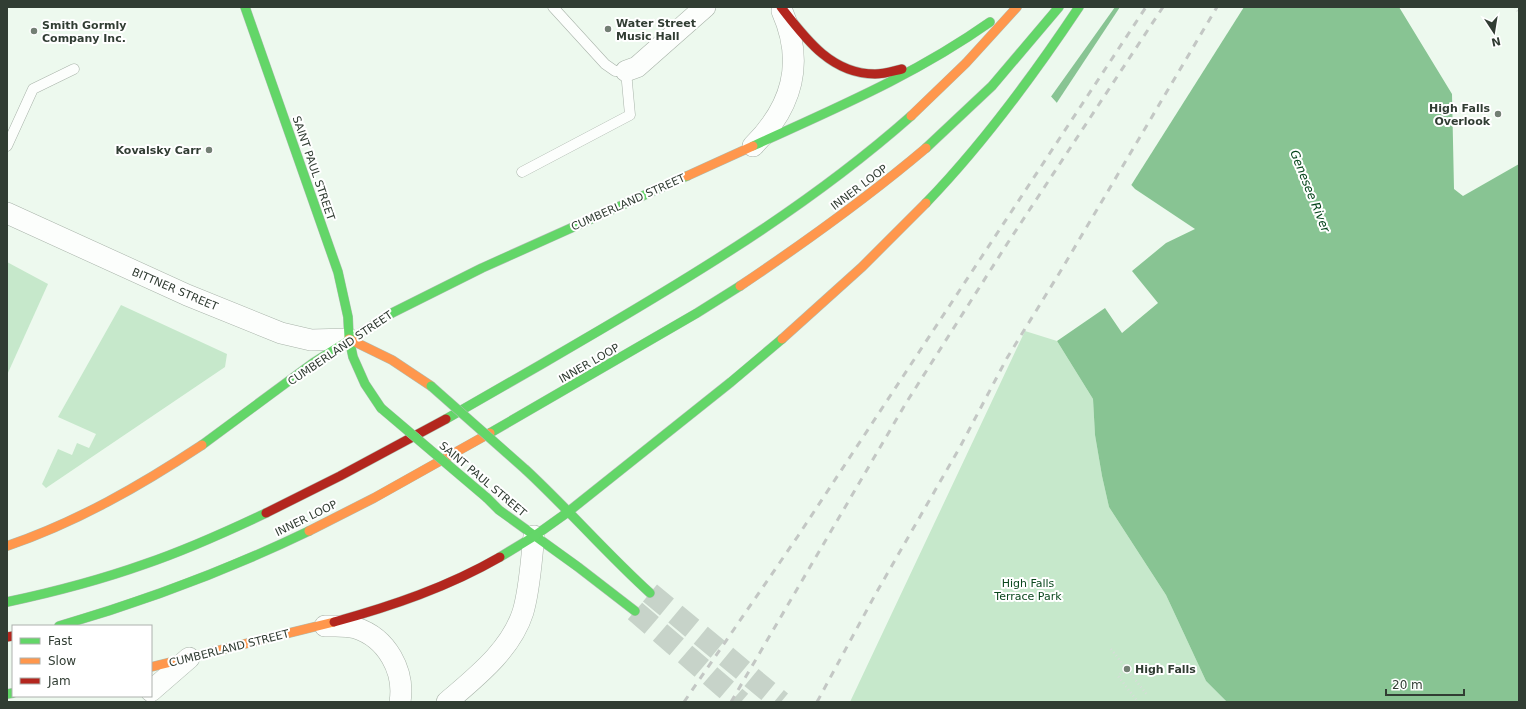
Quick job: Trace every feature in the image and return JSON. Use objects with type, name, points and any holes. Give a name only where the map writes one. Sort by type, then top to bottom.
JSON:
[{"type":"main road","name":"SAINT PAUL STREET","points":[[245,7],[338,272],[348,315],[349,339],[361,380],[381,408],[487,498],[499,510],[578,566],[635,612]]},
{"type":"main road","points":[[780,7],[800,32],[830,61],[848,70],[862,74],[875,74],[910,67],[937,58],[965,42],[1007,7]]},
{"type":"main road","name":"INNER LOOP","points":[[7,602],[83,584],[130,569],[214,537],[299,497],[383,454],[456,414],[682,281],[756,234],[807,199],[872,150],[908,120],[968,61],[1000,28],[1017,7]]},
{"type":"main road","name":"INNER LOOP","points":[[62,625],[144,600],[189,584],[314,528],[447,459],[704,309],[778,261],[890,180],[931,145],[968,110],[1010,66],[1059,7]]},
{"type":"main road","name":"CUMBERLAND STREET","points":[[152,667],[317,626],[388,606],[442,586],[493,561],[534,536],[568,512],[761,356],[826,301],[878,252],[956,169],[993,125],[1056,43],[1078,7]]},
{"type":"main road","name":"CUMBERLAND STREET","points":[[7,546],[66,524],[147,481],[185,456],[349,339],[393,312],[463,278],[885,86],[937,58]]},
{"type":"main road","points":[[349,339],[371,348],[393,360],[431,386],[526,470],[608,555],[650,593]]},
{"type":"street","points":[[626,71],[637,66],[705,7]]},
{"type":"street","points":[[753,146],[775,121],[783,107],[792,80],[793,49],[786,21],[780,7]]},
{"type":"street","name":"BITTNER STREET","points":[[7,214],[187,295],[281,333],[311,340],[349,339]]},
{"type":"street","points":[[447,702],[497,655],[516,626],[526,600],[534,536]]},
{"type":"street","points":[[317,626],[343,626],[355,628],[366,632],[383,644],[392,656],[398,670],[401,689],[400,702]]},
{"type":"street","points":[[152,690],[188,658]]},
{"type":"lane","points":[[522,172],[630,115],[626,71],[615,71],[605,64],[553,7]]},
{"type":"lane","points":[[7,146],[33,89],[74,69]]},
{"type":"path","points":[[1515,7],[1519,13]]},
{"type":"path","points":[[1111,649],[1148,696]]},
{"type":"path","points":[[1127,669],[1118,676],[1138,702]]},
{"type":"green space","points":[[7,262],[48,284],[7,375]]},
{"type":"green space","points":[[121,305],[227,354],[225,367],[46,488],[42,484],[58,449],[72,455],[77,443],[89,448],[96,434],[58,417]]},
{"type":"green space","name":"High Falls Terrace Park","points":[[1025,331],[1057,341],[1093,399],[1095,435],[1109,507],[1166,595],[1206,681],[1227,702],[850,702]]},
{"type":"water","name":"Genesee River","points":[[992,7],[1399,7],[1452,94],[1454,189],[1463,196],[1519,164],[1519,702],[1227,702],[1206,681],[1166,595],[1109,507],[1095,435],[1093,399],[1057,341],[1105,308],[1122,333],[1158,303],[1132,271],[1166,243],[1195,229],[1135,189],[1047,92]]},
{"type":"pier","points":[[990,7],[1115,7],[1050,98]]},
{"type":"pier","points":[[1120,7],[1244,7],[1130,187],[1056,104]]},
{"type":"tunnel","points":[[650,593],[781,702]]},
{"type":"tunnel","points":[[635,611],[741,702]]},
{"type":"railway","points":[[684,702],[798,536],[1146,7]]},
{"type":"railway","points":[[731,702],[906,403],[1007,244],[1163,7]]},
{"type":"railway","points":[[817,702],[875,595],[960,447],[1007,358],[1060,272],[1217,7]]},
{"type":"traffic: fast","points":[[245,7],[338,272],[348,317],[349,338],[353,357],[365,384],[381,408]]},
{"type":"traffic: fast","points":[[926,148],[992,86],[1059,7]]},
{"type":"traffic: fast","points":[[926,203],[988,133],[1026,84],[1079,7]]},
{"type":"traffic: fast","points":[[753,146],[904,75],[962,41],[990,22]]},
{"type":"traffic: fast","points":[[446,419],[600,330],[761,230],[838,176],[911,116]]},
{"type":"traffic: fast","points":[[202,445],[313,363],[392,313],[482,268],[687,176]]},
{"type":"traffic: fast","points":[[490,433],[697,313],[740,286]]},
{"type":"traffic: fast","points":[[568,512],[731,382],[782,339]]},
{"type":"traffic: fast","points":[[431,386],[526,470]]},
{"type":"traffic: fast","points":[[381,408],[487,498]]},
{"type":"traffic: fast","points":[[526,470],[650,593]]},
{"type":"traffic: fast","points":[[487,498],[499,510],[578,567],[635,611]]},
{"type":"traffic: fast","points":[[500,557],[533,537],[568,512]]},
{"type":"traffic: fast","points":[[7,602],[77,585],[128,570],[191,547],[266,513]]},
{"type":"traffic: fast","points":[[62,625],[186,584],[248,559],[309,531]]},
{"type":"traffic: fast","points":[[7,694],[12,693]]},
{"type":"traffic: slow","points":[[911,116],[966,63],[1017,7]]},
{"type":"traffic: slow","points":[[687,176],[753,146]]},
{"type":"traffic: slow","points":[[740,286],[835,220],[926,148]]},
{"type":"traffic: slow","points":[[782,339],[862,267],[926,203]]},
{"type":"traffic: slow","points":[[349,339],[392,360],[431,386]]},
{"type":"traffic: slow","points":[[309,531],[374,498],[490,433]]},
{"type":"traffic: slow","points":[[7,546],[58,526],[108,502],[132,489],[202,445]]},
{"type":"traffic: slow","points":[[152,667],[334,622]]},
{"type":"traffic: jam","points":[[781,7],[800,31],[820,52],[845,68],[875,74],[902,69]]},
{"type":"traffic: jam","points":[[266,513],[340,476],[446,419]]},
{"type":"traffic: jam","points":[[334,622],[440,587],[500,557]]},
{"type":"traffic: jam","points":[[7,637],[12,636]]},
{"type":"place","name":"Water Street Music Hall","points":[[608,29]]},
{"type":"place","name":"Smith Gormly Company Inc.","points":[[34,31]]},
{"type":"place","name":"High Falls Overlook","points":[[1498,114]]},
{"type":"place","name":"Kovalsky Carr","points":[[209,150]]},
{"type":"place","name":"High Falls","points":[[1127,669]]}]
